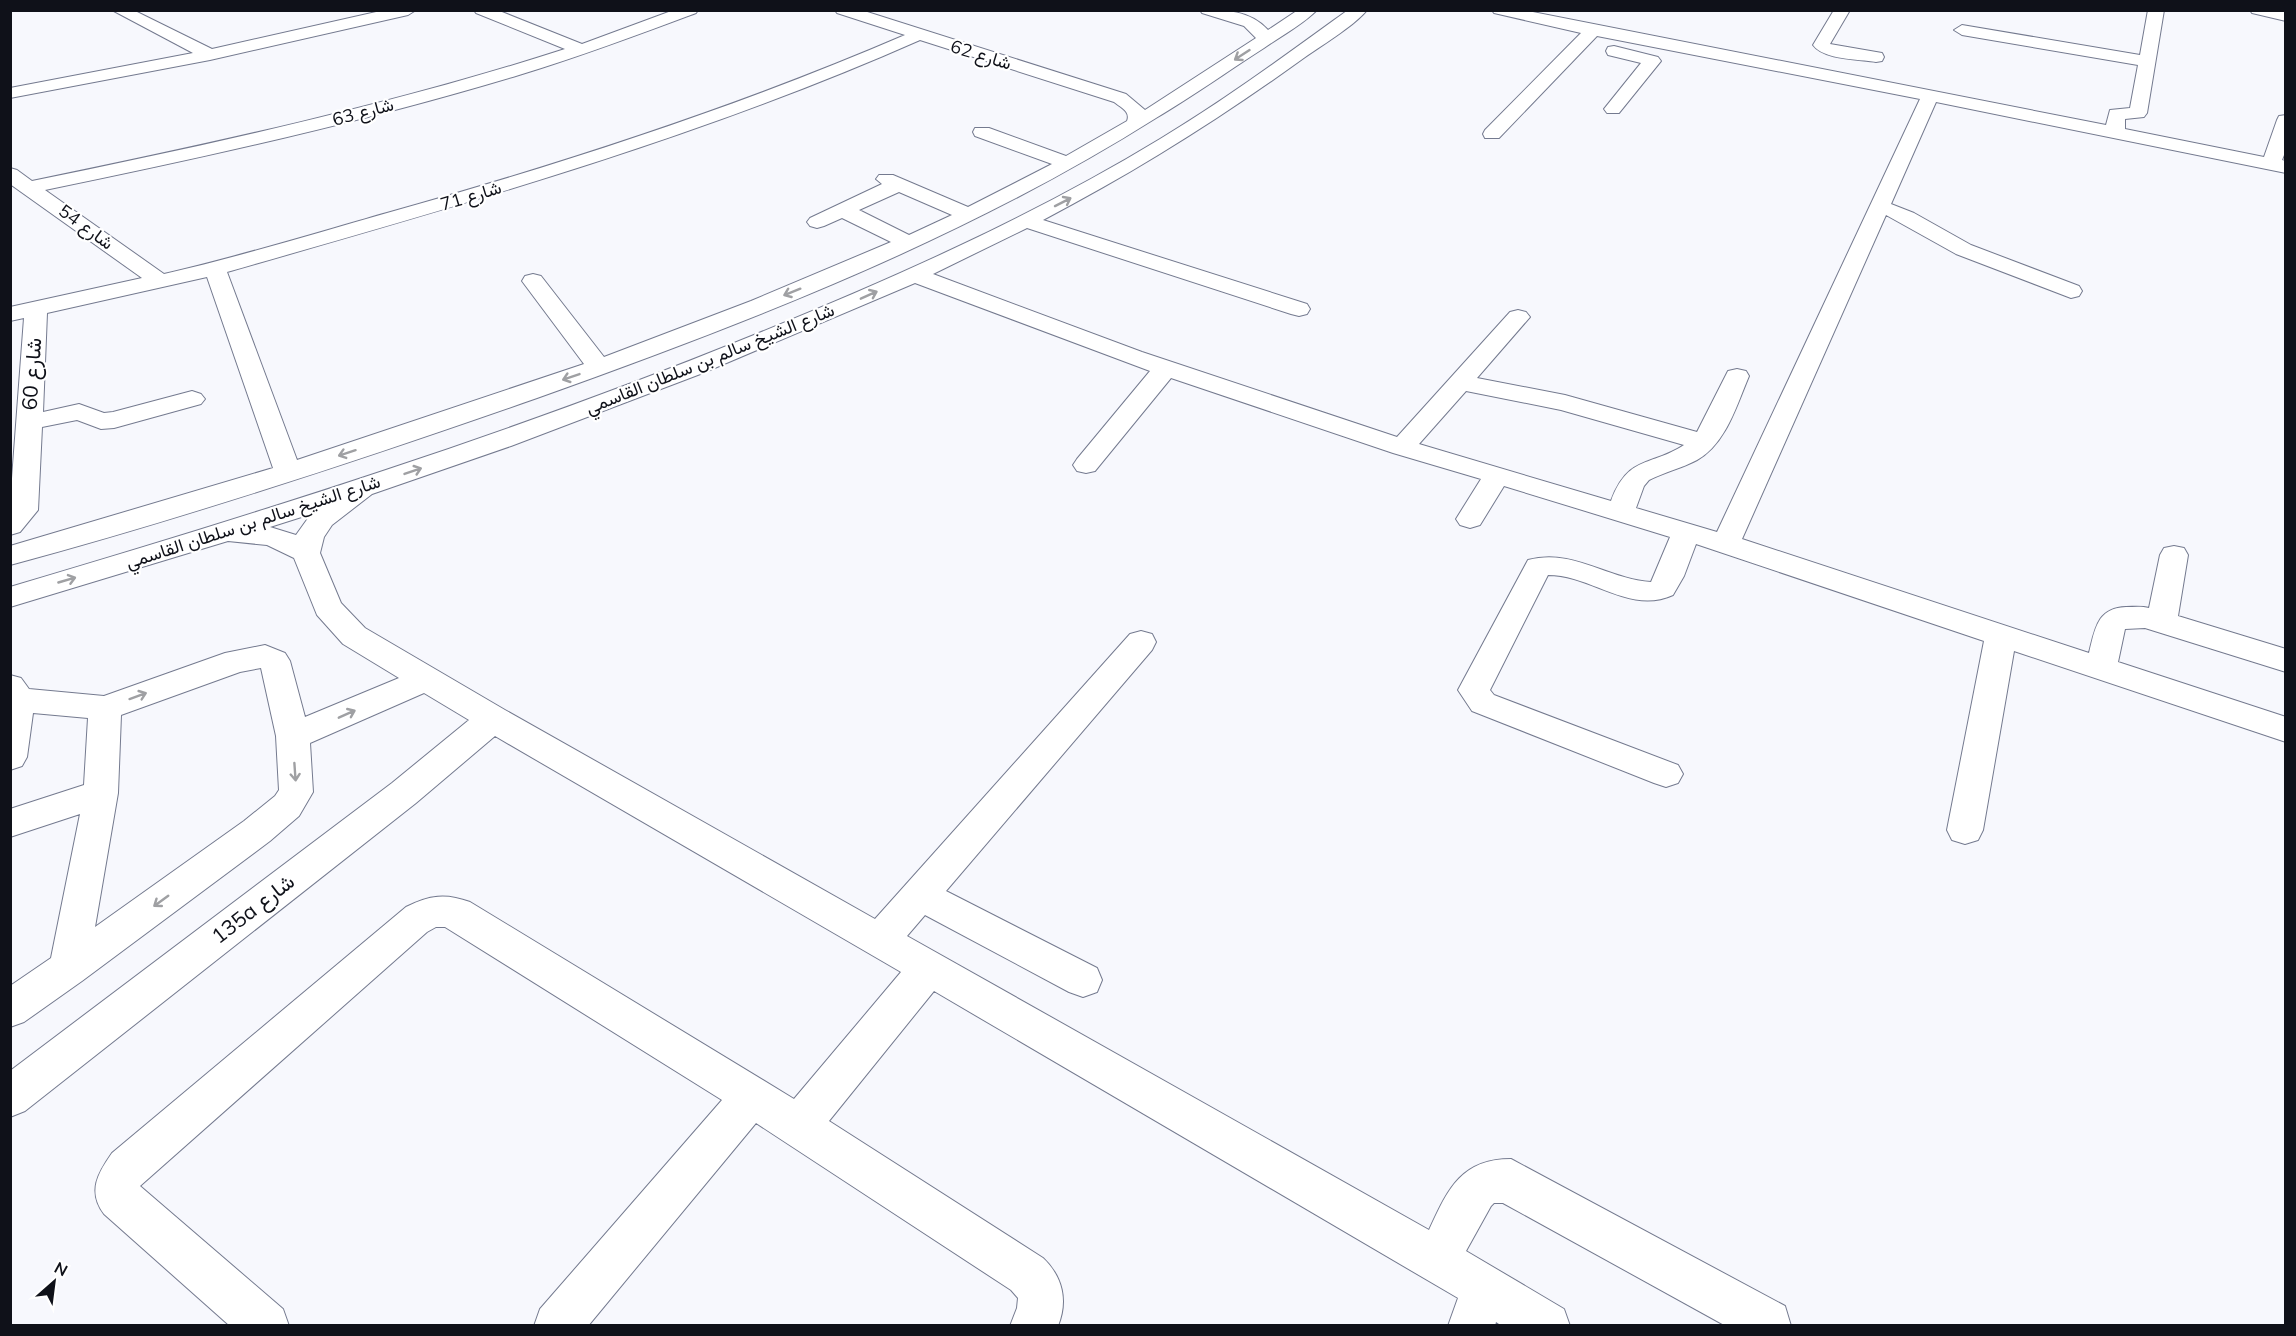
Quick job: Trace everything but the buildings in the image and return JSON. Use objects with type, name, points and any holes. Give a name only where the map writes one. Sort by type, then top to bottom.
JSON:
[{"type":"street","points":[[120,10],[210,55]]},
{"type":"street","points":[[10,93],[210,55],[408,10]]},
{"type":"street","points":[[482,10],[582,50]]},
{"type":"street","name":"شارع 63","points":[[30,187],[190,154],[337,119],[468,84],[582,50],[690,10]]},
{"type":"street","name":"شارع 62","points":[[843,10],[1120,98],[1154,100],[1184,93]]},
{"type":"street","points":[[1208,10],[1247,22],[1264,33],[1265,40]]},
{"type":"street","points":[[1213,10],[1238,10]]},
{"type":"street","points":[[1279,11],[1300,10]]},
{"type":"street","name":"شارع الشيخ سالم بن سلطان القاسمي","points":[[10,555],[288,472],[599,367],[750,310],[907,243],[1067,163],[1135,124],[1309,10]]},
{"type":"street","name":"شارع الشيخ سالم بن سلطان القاسمي","points":[[10,597],[216,536],[495,442],[695,368],[915,274],[1025,221],[1142,158],[1198,123],[1359,10]]},
{"type":"street","points":[[1500,10],[1762,69],[1930,96],[2278,166],[2286,120]]},
{"type":"street","points":[[1842,10],[1821,45],[1826,49],[1876,57]]},
{"type":"street","points":[[2115,134],[2116,114],[2138,113],[2145,61],[2156,10]]},
{"type":"street","points":[[2258,10],[2286,16]]},
{"type":"street","points":[[1962,30],[2145,61]]},
{"type":"street","points":[[1492,134],[1592,31]]},
{"type":"street","name":"شارع 71","points":[[10,314],[215,269],[362,229],[569,165],[740,106],[861,60],[918,35]]},
{"type":"street","points":[[1579,44],[1652,61],[1613,109]]},
{"type":"street","points":[[1726,544],[1930,96]]},
{"type":"street","points":[[1120,98],[1136,110],[1138,117],[1135,124]]},
{"type":"street","points":[[982,132],[1067,163]]},
{"type":"street","name":"شارع 54","points":[[10,174],[160,281]]},
{"type":"street","points":[[817,222],[892,182],[968,214]]},
{"type":"street","points":[[1879,207],[1902,213],[1933,234],[1960,248],[2071,291]]},
{"type":"street","points":[[842,210],[907,243]]},
{"type":"street","points":[[1025,221],[1299,309]]},
{"type":"street","points":[[215,269],[288,472]]},
{"type":"street","points":[[915,274],[1166,368],[1401,447],[1726,544],[2286,730]]},
{"type":"street","points":[[533,281],[599,367]]},
{"type":"street","name":"شارع 60","points":[[36,309],[29,422],[17,518],[35,519],[51,526],[93,532]]},
{"type":"street","points":[[1401,447],[1518,317]]},
{"type":"street","points":[[1086,465],[1166,368]]},
{"type":"street","points":[[1620,513],[1635,479],[1688,454],[1702,442],[1737,376]]},
{"type":"street","points":[[1459,382],[1565,403],[1702,442]]},
{"type":"street","points":[[29,422],[79,412],[101,420],[114,420],[192,399]]},
{"type":"street","points":[[1470,519],[1497,476]]},
{"type":"street","points":[[363,488],[340,503],[322,519],[310,536],[306,553],[328,608],[339,623],[373,649],[1438,1260],[1478,1307],[1547,1326]]},
{"type":"street","points":[[1666,774],[1483,703],[1474,690],[1539,567],[1560,565],[1638,590],[1654,592],[1664,586],[1686,532]]},
{"type":"street","points":[[216,536],[245,533],[271,535],[291,542],[306,553]]},
{"type":"street","points":[[2162,621],[2174,555]]},
{"type":"street","points":[[2101,669],[2111,624],[2119,618],[2131,616],[2162,621],[2286,661]]},
{"type":"street","points":[[1965,830],[2001,635]]},
{"type":"street","points":[[880,940],[1141,642]]},
{"type":"street","points":[[10,757],[15,693],[105,708],[236,661],[265,656],[274,661],[278,671],[293,736],[297,792],[286,806],[257,831],[10,1010]]},
{"type":"street","points":[[293,736],[426,679]]},
{"type":"street","points":[[68,969],[101,793],[105,708]]},
{"type":"street","name":"135a شارع","points":[[10,1097],[404,793],[493,719]]},
{"type":"street","points":[[10,823],[101,793]]},
{"type":"street","points":[[920,895],[1083,980]]},
{"type":"street","points":[[266,1326],[120,1198],[116,1193],[116,1185],[120,1176],[136,1160],[424,914],[448,910],[457,913],[752,1096],[1027,1274],[1037,1282],[1042,1294],[1042,1308],[1032,1326]]},
{"type":"street","points":[[798,1126],[929,968]]},
{"type":"street","points":[[557,1326],[752,1096]]},
{"type":"street","points":[[1438,1260],[1470,1199],[1480,1187],[1493,1180],[1510,1181],[1768,1323]]}]
